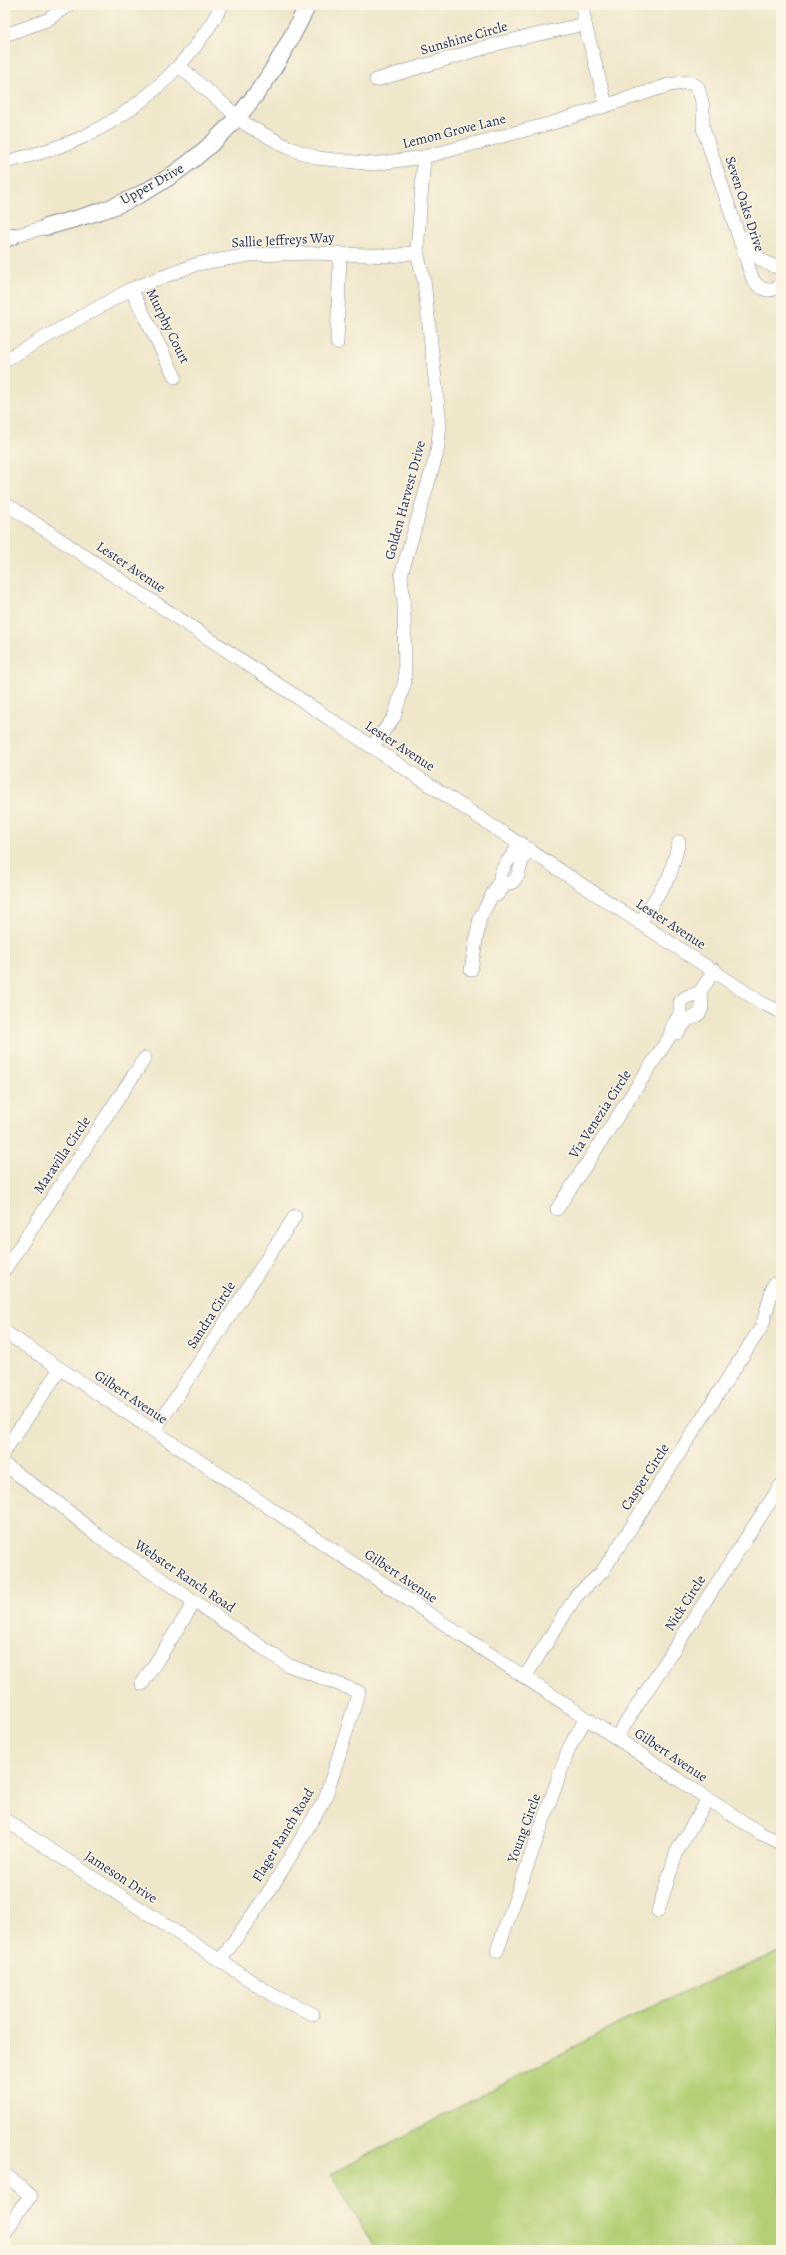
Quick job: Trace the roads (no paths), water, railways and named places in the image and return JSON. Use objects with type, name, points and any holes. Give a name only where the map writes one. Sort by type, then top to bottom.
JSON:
[{"type":"main road","name":"Upper Drive","points":[[46,227],[86,216],[134,198],[178,172],[210,145],[237,117],[278,62],[308,5]]},
{"type":"street","points":[[5,35],[47,20],[68,5]]},
{"type":"street","points":[[5,162],[42,152],[91,133],[132,109],[179,66],[197,44],[222,5]]},
{"type":"street","points":[[582,5],[584,24],[606,105]]},
{"type":"street","name":"Sunshine Circle","points":[[376,80],[504,42],[584,24]]},
{"type":"street","name":"Lemon Grove Lane","points":[[179,66],[248,126],[289,148],[318,158],[373,164],[424,157],[556,122],[669,85],[689,82]]},
{"type":"street","name":"Seven Oaks Drive","points":[[689,82],[698,87],[703,106],[703,128],[753,280],[760,288],[768,291],[776,290],[781,285]]},
{"type":"street","name":"Seven Oaks Drive","points":[[703,106],[708,113],[753,251],[760,261],[781,268]]},
{"type":"street","name":"Golden Harvest Drive","points":[[372,747],[394,717],[406,681],[405,612],[401,576],[437,453],[440,424],[424,281],[417,252],[424,157]]},
{"type":"street","name":"Upper Drive","points":[[9,238],[46,227]]},
{"type":"street","name":"Sallie Jeffreys Way","points":[[5,360],[47,338],[131,289],[197,264],[249,255],[340,253],[393,256],[417,252]]},
{"type":"street","points":[[337,343],[340,253]]},
{"type":"street","name":"Murphy Court","points":[[131,289],[175,378]]},
{"type":"street","name":"Lester Avenue","points":[[5,502],[372,747],[525,846],[640,923],[715,970],[762,1003],[781,1012]]},
{"type":"street","points":[[640,923],[670,875],[679,842]]},
{"type":"street","points":[[471,970],[480,918],[491,900],[500,880],[499,875],[502,867],[525,846]]},
{"type":"street","points":[[699,993],[715,970]]},
{"type":"street","name":"Via Venezia Circle","points":[[557,1209],[670,1036],[672,1028],[680,1014],[680,1002],[686,997],[699,993],[702,999],[701,1013],[695,1018],[688,1019],[679,1031],[670,1036]]},
{"type":"street","name":"Maravilla Circle","points":[[5,1269],[145,1058]]},
{"type":"street","name":"Sandra Circle","points":[[154,1431],[295,1216]]},
{"type":"street","name":"Casper Circle","points":[[525,1677],[576,1596],[602,1572],[762,1326],[774,1284]]},
{"type":"street","name":"Gilbert Avenue","points":[[5,1332],[708,1799],[760,1833],[781,1843]]},
{"type":"street","points":[[5,1450],[60,1368]]},
{"type":"street","name":"Webster Ranch Road","points":[[5,1465],[58,1503],[98,1536],[194,1603],[288,1665],[359,1692]]},
{"type":"street","name":"Nick Circle","points":[[616,1738],[781,1485]]},
{"type":"street","points":[[142,1684],[194,1603]]},
{"type":"street","name":"Flager Ranch Road","points":[[220,1961],[270,1890],[325,1799],[359,1692]]},
{"type":"street","name":"Young Circle","points":[[497,1951],[569,1748],[586,1718]]},
{"type":"street","points":[[658,1911],[677,1851],[708,1799]]},
{"type":"street","name":"Jameson Drive","points":[[5,1820],[274,1996],[313,2014]]},
{"type":"street","points":[[5,2174],[31,2196],[21,2207],[5,2234]]}]
